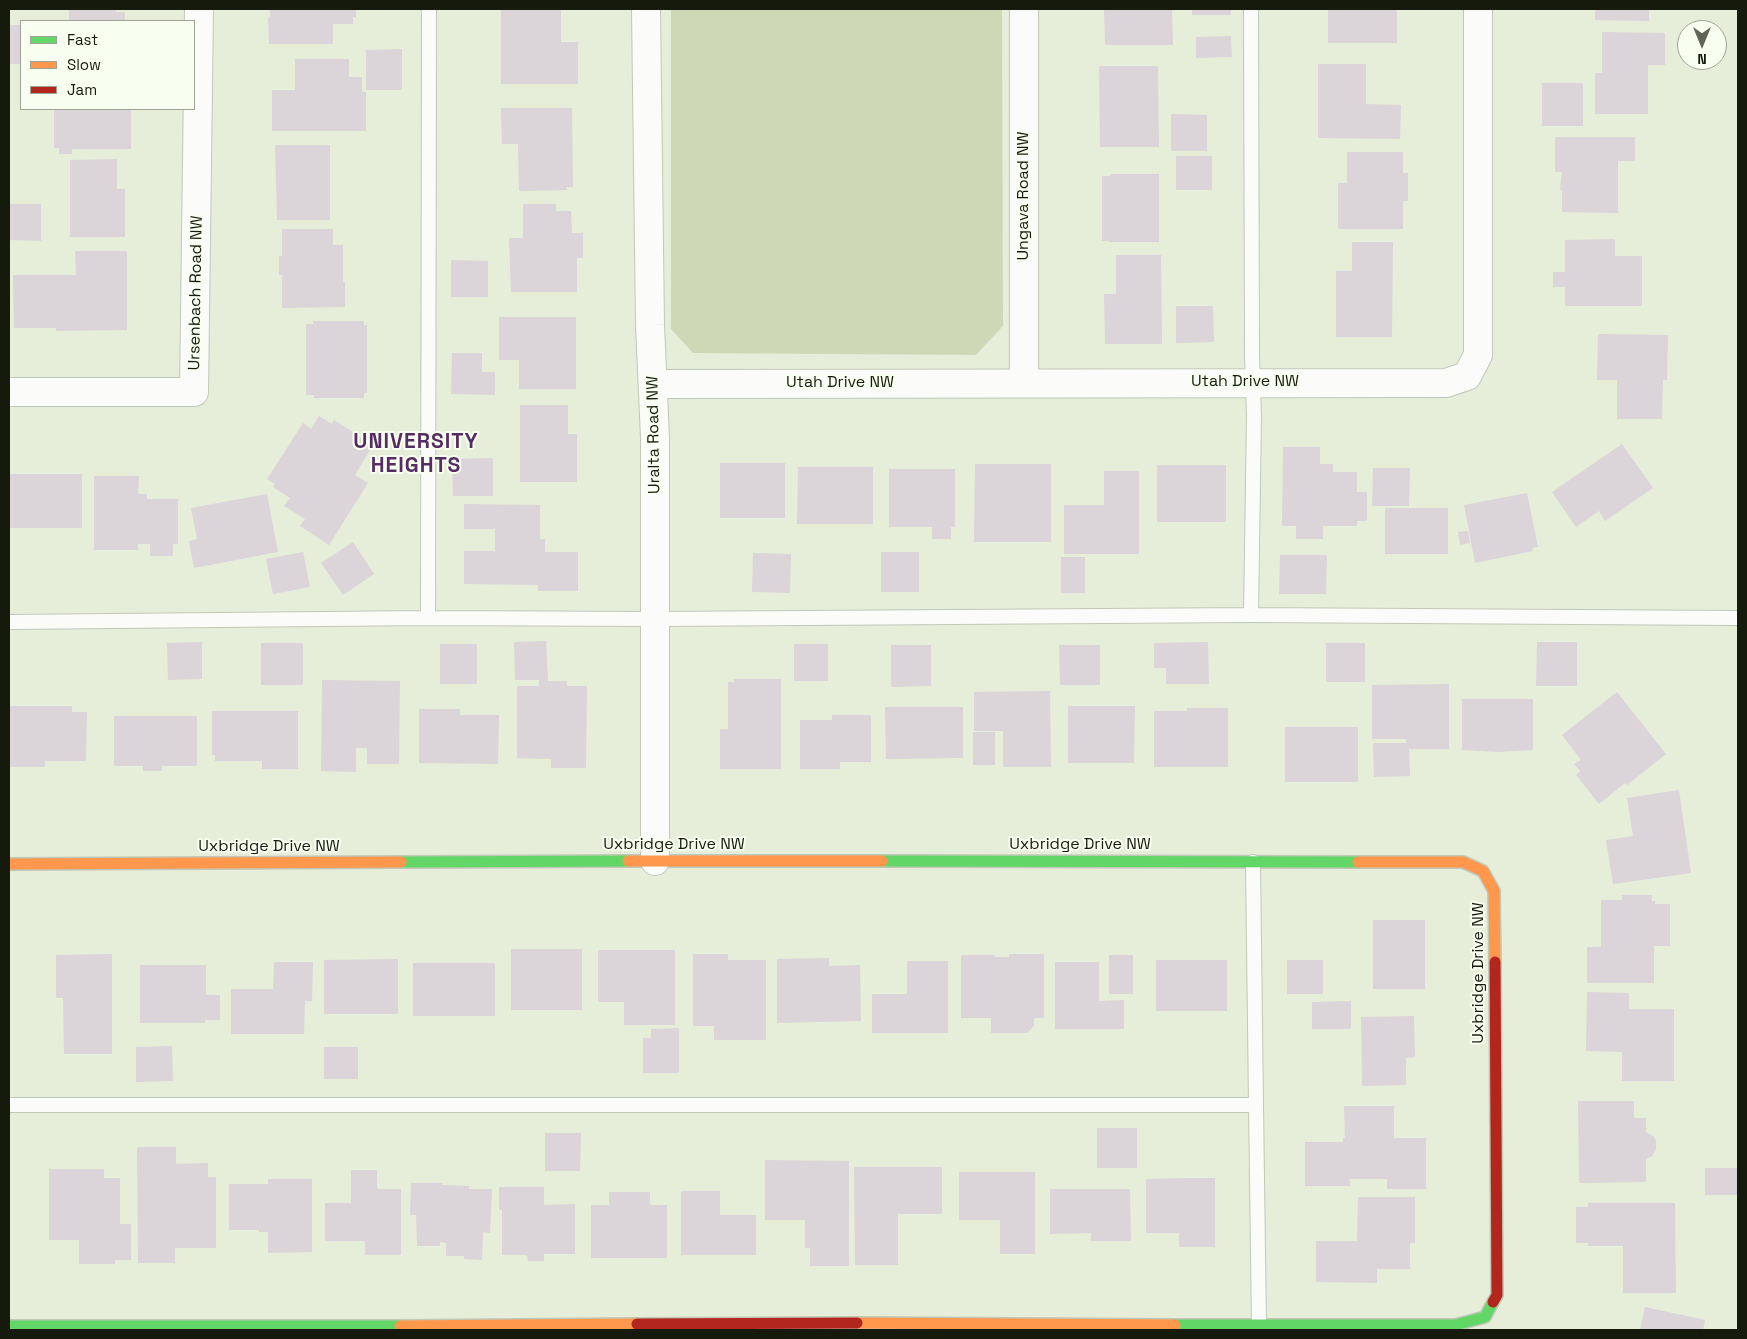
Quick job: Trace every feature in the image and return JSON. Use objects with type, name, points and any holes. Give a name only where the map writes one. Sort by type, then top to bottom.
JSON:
[{"type":"street","name":"Ursenbach Road NW","points":[[9,392],[194,392],[199,9]]},
{"type":"street","name":"Uralta Road NW","points":[[646,9],[650,324],[656,438],[655,861]]},
{"type":"street","name":"Ungava Road NW","points":[[1024,9],[1024,383]]},
{"type":"street","name":"Utah Drive NW","points":[[653,384],[1446,383],[1467,376],[1478,355],[1478,9]]},
{"type":"street","name":"Uxbridge Drive NW","points":[[9,864],[655,861],[1462,862],[1482,871],[1494,891],[1497,1295],[1485,1317],[1455,1325],[1268,1328],[9,1326]]},
{"type":"lane","points":[[428,618],[429,9]]},
{"type":"lane","points":[[1251,9],[1252,355],[1254,382],[1252,616]]},
{"type":"lane","points":[[9,622],[428,618],[655,619],[1252,616],[1738,618]]},
{"type":"lane","points":[[1253,862],[1256,1105],[1268,1328]]},
{"type":"lane","points":[[9,1105],[1256,1105]]},
{"type":"green space","points":[[671,9],[1002,9],[1003,326],[976,355],[693,353],[671,329]]},
{"type":"building","points":[[69,9],[116,9],[116,12],[125,12],[125,20],[69,20]]},
{"type":"building","points":[[270,9],[356,9],[356,17],[353,17],[353,24],[333,24],[333,44],[269,44],[268,18],[270,18]]},
{"type":"building","points":[[501,9],[561,10],[561,42],[578,42],[578,84],[501,84]]},
{"type":"building","points":[[1104,9],[1172,9],[1173,45],[1105,45]]},
{"type":"building","points":[[1192,9],[1231,9],[1231,15],[1192,15]]},
{"type":"building","points":[[1328,9],[1397,9],[1397,43],[1328,43]]},
{"type":"building","points":[[1595,9],[1649,9],[1649,21],[1595,20]]},
{"type":"building","points":[[9,25],[20,25],[20,64],[9,64]]},
{"type":"building","points":[[1602,32],[1665,33],[1665,65],[1648,65],[1648,114],[1595,114],[1595,73],[1602,73]]},
{"type":"building","points":[[1231,36],[1232,57],[1196,58],[1196,37]]},
{"type":"building","points":[[402,49],[402,90],[366,90],[366,50]]},
{"type":"building","points":[[295,59],[349,59],[349,77],[362,77],[362,92],[366,92],[366,131],[272,131],[272,90],[295,90]]},
{"type":"building","points":[[1318,64],[1366,64],[1366,104],[1401,105],[1400,139],[1318,138]]},
{"type":"building","points":[[1099,66],[1158,66],[1159,147],[1100,147]]},
{"type":"building","points":[[1542,83],[1583,83],[1583,126],[1542,126]]},
{"type":"building","points":[[501,108],[572,108],[573,187],[566,187],[567,190],[519,191],[518,144],[502,144]]},
{"type":"building","points":[[54,110],[131,110],[131,149],[72,149],[72,154],[59,154],[59,148],[54,148]]},
{"type":"building","points":[[1171,114],[1207,115],[1207,151],[1171,151]]},
{"type":"building","points":[[1555,137],[1635,137],[1635,161],[1618,161],[1618,213],[1562,212],[1562,190],[1560,190],[1562,172],[1555,172]]},
{"type":"building","points":[[275,145],[330,145],[330,220],[277,220]]},
{"type":"building","points":[[1347,152],[1403,152],[1403,173],[1408,173],[1408,201],[1403,201],[1403,229],[1338,229],[1338,183],[1347,183]]},
{"type":"building","points":[[1176,156],[1212,156],[1212,190],[1176,190]]},
{"type":"building","points":[[117,159],[117,189],[125,189],[125,237],[70,237],[70,160]]},
{"type":"building","points":[[1110,174],[1159,174],[1159,242],[1102,241],[1102,176],[1110,176]]},
{"type":"building","points":[[9,204],[41,204],[41,241],[9,240]]},
{"type":"building","points":[[523,204],[556,204],[556,211],[571,211],[572,233],[583,233],[583,258],[577,258],[577,292],[511,292],[509,238],[523,238]]},
{"type":"building","points":[[282,229],[333,229],[333,245],[343,245],[345,307],[282,308],[282,275],[279,275],[279,256],[282,256]]},
{"type":"building","points":[[1615,239],[1615,256],[1642,256],[1642,306],[1565,306],[1565,287],[1553,287],[1553,272],[1565,272],[1565,240]]},
{"type":"building","points":[[1352,242],[1393,242],[1392,337],[1336,337],[1336,271],[1352,271]]},
{"type":"building","points":[[75,251],[127,251],[127,330],[56,331],[56,328],[14,328],[13,275],[76,275]]},
{"type":"building","points":[[1116,255],[1161,255],[1162,344],[1105,344],[1104,294],[1116,294]]},
{"type":"building","points":[[451,260],[488,261],[488,297],[451,297]]},
{"type":"building","points":[[1176,306],[1213,306],[1214,342],[1176,343]]},
{"type":"building","points":[[499,317],[576,317],[576,389],[519,389],[519,360],[499,360]]},
{"type":"building","points":[[313,321],[364,321],[364,325],[367,325],[367,393],[364,393],[364,398],[314,398],[314,395],[306,395],[306,324],[313,324]]},
{"type":"building","points":[[1598,334],[1668,335],[1667,380],[1663,380],[1662,419],[1617,419],[1617,380],[1597,380]]},
{"type":"building","points":[[452,353],[482,353],[482,372],[495,372],[495,395],[451,394]]},
{"type":"building","points":[[520,405],[568,405],[568,434],[577,434],[577,482],[520,482]]},
{"type":"building","points":[[319,416],[332,424],[334,420],[373,445],[355,475],[368,483],[329,545],[300,526],[305,519],[284,506],[290,498],[273,487],[275,484],[267,479],[303,423],[311,429]]},
{"type":"building","points":[[1622,444],[1653,488],[1605,521],[1599,511],[1576,527],[1552,492]]},
{"type":"building","points":[[1283,447],[1320,447],[1320,464],[1333,464],[1333,472],[1357,472],[1357,492],[1367,492],[1367,521],[1357,521],[1357,526],[1323,526],[1323,539],[1296,539],[1296,526],[1282,526]]},
{"type":"building","points":[[493,458],[493,496],[453,496],[452,459]]},
{"type":"building","points":[[720,463],[785,463],[785,518],[720,518]]},
{"type":"building","points":[[975,464],[1051,464],[1051,542],[974,542]]},
{"type":"building","points":[[1157,465],[1226,465],[1226,522],[1157,522]]},
{"type":"building","points":[[798,467],[873,467],[873,524],[797,524]]},
{"type":"building","points":[[1373,468],[1410,468],[1409,506],[1372,506]]},
{"type":"building","points":[[889,469],[955,469],[955,527],[951,527],[951,539],[932,539],[932,527],[889,527]]},
{"type":"building","points":[[1104,471],[1139,471],[1139,554],[1064,554],[1064,505],[1104,505]]},
{"type":"building","points":[[10,474],[82,474],[82,528],[9,528]]},
{"type":"building","points":[[94,476],[139,476],[138,494],[147,494],[147,499],[178,499],[178,544],[173,544],[173,556],[150,556],[150,544],[138,544],[138,550],[94,550]]},
{"type":"building","points":[[1527,493],[1538,547],[1532,548],[1533,551],[1475,563],[1464,505]]},
{"type":"building","points":[[267,494],[278,552],[194,568],[189,541],[197,539],[191,508]]},
{"type":"building","points":[[464,504],[540,505],[540,539],[545,539],[545,552],[578,552],[578,591],[538,591],[538,585],[464,584],[464,551],[495,551],[495,529],[464,529]]},
{"type":"building","points":[[1385,508],[1448,508],[1448,554],[1385,554]]},
{"type":"building","points":[[1468,531],[1470,543],[1460,545],[1458,532]]},
{"type":"building","points":[[353,542],[374,574],[343,595],[321,563]]},
{"type":"building","points":[[303,552],[310,587],[273,594],[266,559]]},
{"type":"building","points":[[881,552],[919,552],[919,592],[881,592]]},
{"type":"building","points":[[753,553],[791,554],[790,593],[752,592]]},
{"type":"building","points":[[1280,555],[1327,555],[1326,594],[1279,594]]},
{"type":"building","points":[[1061,557],[1085,557],[1085,593],[1061,593]]},
{"type":"building","points":[[546,641],[548,681],[567,681],[567,686],[587,686],[586,768],[551,768],[551,759],[517,758],[517,686],[539,686],[539,680],[515,680],[514,642]]},
{"type":"building","points":[[202,642],[202,679],[168,680],[167,643]]},
{"type":"building","points":[[1208,642],[1209,684],[1166,684],[1166,668],[1154,668],[1154,643]]},
{"type":"building","points":[[1537,642],[1577,642],[1577,686],[1536,686]]},
{"type":"building","points":[[261,643],[303,643],[303,685],[261,685]]},
{"type":"building","points":[[1326,643],[1365,643],[1365,682],[1326,682]]},
{"type":"building","points":[[440,644],[477,644],[477,684],[440,684]]},
{"type":"building","points":[[794,644],[828,644],[828,681],[794,681]]},
{"type":"building","points":[[891,645],[931,645],[931,686],[891,687]]},
{"type":"building","points":[[1059,645],[1100,645],[1100,685],[1060,685]]},
{"type":"building","points":[[734,679],[781,679],[781,769],[720,769],[720,729],[728,729],[728,682],[734,682]]},
{"type":"building","points":[[322,680],[400,681],[399,764],[367,764],[367,748],[356,748],[356,772],[321,771]]},
{"type":"building","points":[[1449,684],[1449,749],[1409,749],[1410,776],[1374,777],[1373,743],[1406,743],[1406,739],[1372,739],[1372,685]]},
{"type":"building","points":[[1050,691],[1051,767],[1003,767],[1003,731],[974,731],[974,692]]},
{"type":"building","points":[[1617,692],[1666,754],[1627,785],[1625,783],[1599,804],[1576,775],[1580,771],[1574,764],[1581,760],[1562,735]]},
{"type":"building","points":[[1462,699],[1533,699],[1533,750],[1498,752],[1462,750]]},
{"type":"building","points":[[9,706],[72,706],[72,712],[87,712],[86,761],[45,761],[45,767],[9,767]]},
{"type":"building","points":[[1068,706],[1135,706],[1134,763],[1068,763]]},
{"type":"building","points":[[885,707],[963,707],[963,758],[886,759]]},
{"type":"building","points":[[1187,708],[1228,708],[1228,767],[1154,767],[1154,711],[1187,711]]},
{"type":"building","points":[[419,709],[460,709],[460,715],[499,715],[498,764],[419,763]]},
{"type":"building","points":[[212,711],[298,711],[298,769],[262,769],[262,761],[215,761],[215,755],[212,755]]},
{"type":"building","points":[[832,715],[871,715],[871,762],[840,762],[840,769],[800,769],[800,720],[832,720]]},
{"type":"building","points":[[114,716],[197,716],[197,766],[162,766],[162,771],[143,771],[143,766],[114,766]]},
{"type":"building","points":[[1285,727],[1358,727],[1358,782],[1285,782]]},
{"type":"building","points":[[973,732],[995,732],[995,765],[973,765]]},
{"type":"building","points":[[1679,790],[1691,873],[1613,884],[1606,840],[1633,836],[1627,798]]},
{"type":"building","points":[[1622,895],[1652,895],[1652,901],[1655,901],[1655,904],[1670,904],[1670,946],[1654,946],[1654,983],[1587,983],[1587,947],[1601,947],[1601,900],[1622,900]]},
{"type":"building","points":[[1373,920],[1425,920],[1425,989],[1373,989]]},
{"type":"building","points":[[511,949],[582,949],[582,1010],[511,1010]]},
{"type":"building","points":[[598,950],[675,950],[675,1025],[624,1025],[624,1002],[598,1002]]},
{"type":"building","points":[[112,954],[112,1054],[64,1054],[63,998],[56,998],[56,955]]},
{"type":"building","points":[[693,954],[728,954],[728,960],[766,960],[766,1040],[714,1040],[714,1026],[693,1026]]},
{"type":"building","points":[[1009,954],[1044,954],[1044,1018],[1034,1018],[1034,1026],[1027,1033],[991,1033],[991,1018],[961,1018],[961,955],[1009,957]]},
{"type":"building","points":[[1109,955],[1133,955],[1133,994],[1109,994]]},
{"type":"building","points":[[829,958],[829,966],[860,965],[861,1021],[777,1023],[777,959]]},
{"type":"building","points":[[398,959],[398,1014],[324,1014],[324,960]]},
{"type":"building","points":[[1156,960],[1227,960],[1227,1011],[1156,1011]]},
{"type":"building","points":[[1287,960],[1323,960],[1323,994],[1287,994]]},
{"type":"building","points":[[907,961],[948,961],[948,1033],[872,1033],[872,994],[907,994]]},
{"type":"building","points":[[274,962],[313,962],[312,1001],[305,1001],[304,1034],[231,1034],[231,989],[273,989]]},
{"type":"building","points":[[1055,962],[1099,962],[1099,1001],[1124,1000],[1124,1029],[1055,1029]]},
{"type":"building","points":[[413,963],[495,963],[495,1016],[413,1016]]},
{"type":"building","points":[[140,965],[206,965],[206,995],[220,995],[220,1020],[205,1020],[205,1023],[140,1023]]},
{"type":"building","points":[[1587,992],[1629,993],[1629,1009],[1674,1009],[1674,1081],[1622,1081],[1622,1052],[1586,1051]]},
{"type":"building","points":[[1351,1001],[1351,1029],[1312,1029],[1312,1002]]},
{"type":"building","points":[[1414,1016],[1415,1057],[1406,1058],[1406,1085],[1362,1086],[1361,1017]]},
{"type":"building","points":[[679,1028],[679,1073],[643,1073],[643,1038],[651,1038],[651,1029]]},
{"type":"building","points":[[172,1046],[173,1081],[136,1082],[136,1047]]},
{"type":"building","points":[[324,1047],[358,1047],[358,1079],[324,1079]]},
{"type":"building","points":[[1578,1101],[1634,1101],[1634,1118],[1646,1118],[1646,1132],[1653,1136],[1656,1141],[1656,1150],[1652,1156],[1646,1159],[1646,1182],[1579,1183]]},
{"type":"building","points":[[1344,1106],[1394,1106],[1394,1138],[1426,1138],[1426,1189],[1387,1189],[1387,1179],[1350,1179],[1350,1186],[1305,1186],[1305,1142],[1343,1142],[1343,1138],[1345,1138]]},
{"type":"building","points":[[1097,1128],[1137,1128],[1137,1168],[1097,1168]]},
{"type":"building","points":[[545,1133],[581,1133],[580,1171],[545,1171]]},
{"type":"building","points":[[137,1147],[176,1147],[176,1164],[208,1163],[208,1177],[216,1177],[216,1248],[175,1248],[175,1263],[138,1263]]},
{"type":"building","points":[[765,1160],[849,1161],[849,1266],[810,1266],[810,1248],[805,1248],[805,1220],[765,1220]]},
{"type":"building","points":[[854,1167],[942,1167],[942,1214],[898,1214],[898,1265],[855,1265]]},
{"type":"building","points":[[1705,1168],[1738,1168],[1738,1195],[1705,1195]]},
{"type":"building","points":[[49,1169],[104,1169],[104,1178],[120,1178],[120,1224],[131,1224],[131,1260],[115,1260],[115,1264],[79,1264],[79,1240],[49,1240]]},
{"type":"building","points":[[351,1170],[377,1170],[377,1189],[401,1189],[401,1255],[365,1255],[365,1241],[325,1241],[325,1203],[351,1203]]},
{"type":"building","points":[[959,1172],[1035,1172],[1035,1254],[1000,1254],[1000,1220],[959,1220]]},
{"type":"building","points":[[1215,1178],[1215,1247],[1179,1247],[1179,1233],[1146,1233],[1146,1179]]},
{"type":"building","points":[[268,1179],[312,1179],[312,1252],[268,1253],[268,1232],[259,1232],[259,1230],[229,1230],[229,1184],[268,1184]]},
{"type":"building","points":[[411,1183],[442,1183],[442,1185],[469,1186],[469,1189],[492,1189],[490,1233],[483,1232],[482,1260],[464,1259],[464,1256],[446,1256],[446,1243],[440,1242],[440,1246],[417,1246],[416,1215],[410,1215]]},
{"type":"building","points":[[499,1187],[544,1187],[544,1205],[575,1204],[575,1254],[544,1254],[544,1261],[528,1261],[527,1255],[502,1255],[502,1210],[499,1210]]},
{"type":"building","points":[[1050,1189],[1130,1189],[1131,1241],[1091,1241],[1091,1233],[1050,1234]]},
{"type":"building","points":[[681,1191],[720,1191],[720,1215],[756,1215],[756,1255],[681,1255]]},
{"type":"building","points":[[609,1192],[650,1192],[650,1205],[667,1205],[667,1258],[591,1258],[591,1205],[609,1205]]},
{"type":"building","points":[[1358,1197],[1415,1197],[1415,1243],[1410,1243],[1410,1269],[1377,1269],[1377,1283],[1316,1282],[1316,1241],[1357,1241]]},
{"type":"building","points":[[1588,1203],[1675,1203],[1676,1293],[1623,1293],[1623,1246],[1588,1246],[1588,1243],[1576,1243],[1576,1207],[1588,1207]]},
{"type":"building","points":[[1645,1307],[1705,1320],[1703,1330],[1640,1330]]},
{"type":"traffic: fast","points":[[401,862],[628,861]]},
{"type":"traffic: fast","points":[[882,861],[1358,862]]},
{"type":"traffic: fast","points":[[1175,1325],[1455,1325],[1485,1317],[1493,1302]]},
{"type":"traffic: fast","points":[[9,1326],[400,1326]]},
{"type":"traffic: slow","points":[[628,861],[882,861]]},
{"type":"traffic: slow","points":[[9,864],[401,862]]},
{"type":"traffic: slow","points":[[1358,862],[1463,862],[1483,871],[1494,891],[1495,962]]},
{"type":"traffic: slow","points":[[857,1323],[1175,1325]]},
{"type":"traffic: slow","points":[[400,1326],[637,1324]]},
{"type":"traffic: jam","points":[[1493,1302],[1497,1295],[1495,962]]},
{"type":"traffic: jam","points":[[637,1324],[857,1323]]},
{"type":"district","name":"UNIVERSITY HEIGHTS","points":[[416,454]]}]
